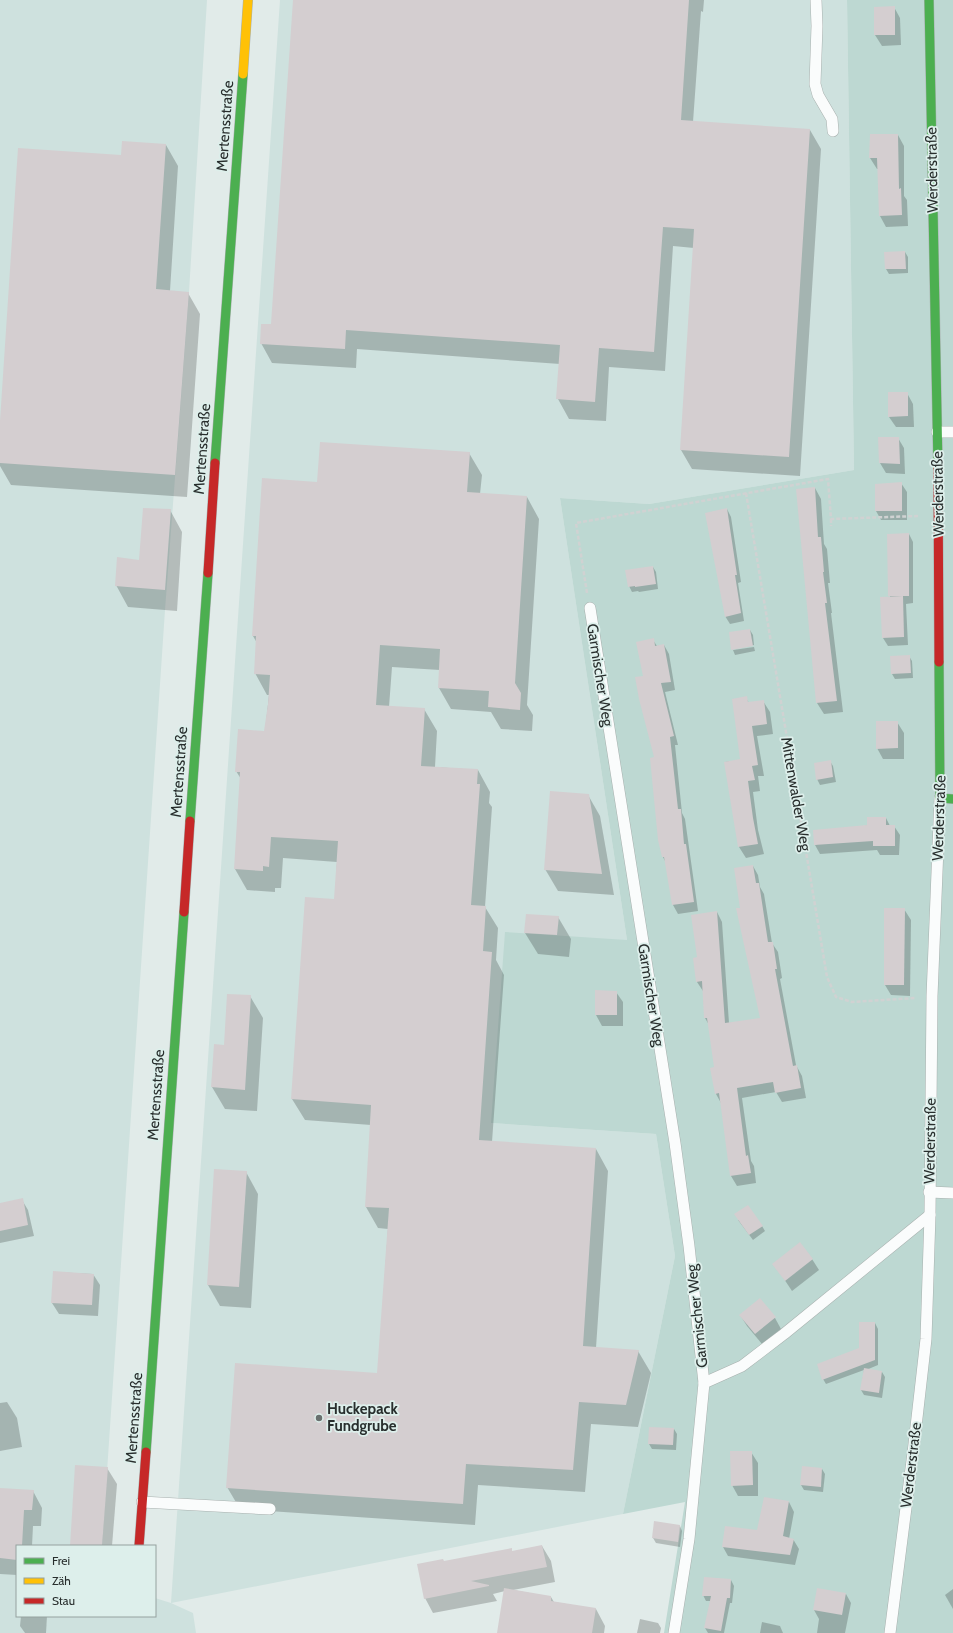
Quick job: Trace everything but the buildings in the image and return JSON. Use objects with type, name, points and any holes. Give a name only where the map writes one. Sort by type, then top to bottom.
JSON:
[{"type":"street","name":"Mertensstraße","points":[[139,1545],[248,0]]},
{"type":"street","name":"Werderstraße","points":[[929,0],[937,432],[940,798]]},
{"type":"street","points":[[940,798],[953,798]]},
{"type":"lane","points":[[816,0],[817,26],[815,84],[818,95],[832,119],[833,130]]},
{"type":"lane","points":[[937,432],[953,432]]},
{"type":"lane","name":"Garmischer Weg","points":[[590,608],[674,1143],[689,1246],[704,1384],[689,1540],[674,1633]]},
{"type":"lane","name":"Werderstraße","points":[[890,1633],[926,1339],[930,1215],[932,996],[940,798]]},
{"type":"lane","points":[[930,1192],[953,1193]]},
{"type":"lane","name":"Garmischer Weg","points":[[704,1384],[742,1366],[930,1215]]},
{"type":"lane","points":[[142,1502],[270,1509]]},
{"type":"path","points":[[590,608],[576,524],[828,479],[831,526]]},
{"type":"path","name":"Mittenwalder Weg","points":[[746,493],[827,977],[836,997],[852,1002],[932,996]]},
{"type":"path","points":[[831,519],[938,515]]},
{"type":"shaded area","points":[[0,0],[207,0],[189,292],[165,610],[102,1545],[16,1545],[16,1617],[156,1617],[156,1598],[193,1613],[196,1633],[0,1633]]},
{"type":"shaded area","points":[[280,0],[847,0],[854,470],[649,504],[560,498],[627,940],[491,1123],[656,1134],[675,1256],[623,1514],[171,1603]]},
{"type":"green space","points":[[847,0],[953,0],[953,1633],[664,1633],[685,1502],[623,1514],[675,1256],[656,1134],[491,1123],[505,932],[627,940],[560,498],[649,504],[854,470]]},
{"type":"traffic: fast","points":[[929,0],[938,467]]},
{"type":"traffic: fast","points":[[215,463],[243,74]]},
{"type":"traffic: fast","points":[[190,821],[208,573]]},
{"type":"traffic: fast","points":[[939,662],[940,798],[953,799]]},
{"type":"traffic: fast","points":[[146,1452],[184,912]]},
{"type":"traffic: slow","points":[[243,74],[248,0]]},
{"type":"traffic: jam","points":[[208,573],[215,463]]},
{"type":"traffic: jam","points":[[938,467],[939,662]]},
{"type":"traffic: jam","points":[[184,912],[190,821]]},
{"type":"traffic: jam","points":[[139,1545],[146,1452]]},
{"type":"place","name":"Huckepack Fundgrube","points":[[319,1418]]}]
